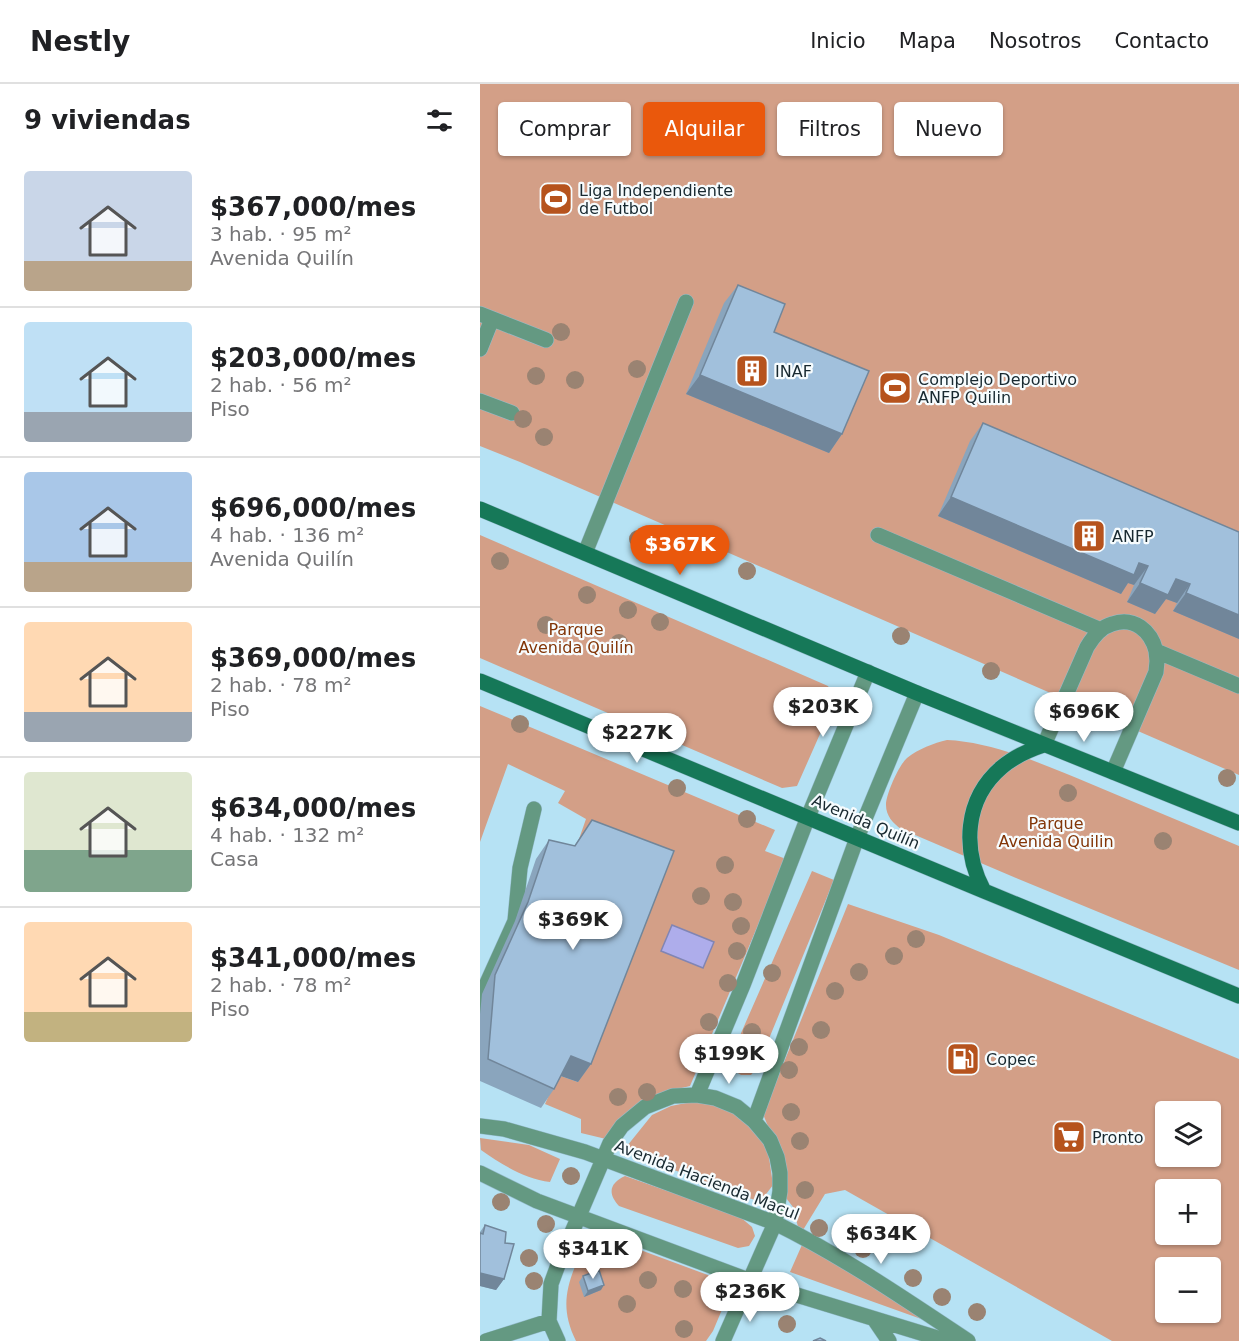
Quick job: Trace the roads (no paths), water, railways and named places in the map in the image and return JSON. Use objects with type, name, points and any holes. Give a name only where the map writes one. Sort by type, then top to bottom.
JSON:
[{"type":"main road","points":[[480,509],[916,693],[1239,823]]},
{"type":"main road","name":"Avenida Quilín","points":[[480,681],[1239,996]]},
{"type":"main road","points":[[984,891],[976,877],[969,846],[969,830],[980,794],[1001,768],[1014,758],[1044,745]]},
{"type":"street","points":[[585,554],[686,302]]},
{"type":"street","points":[[480,349],[486,317],[546,340]]},
{"type":"street","points":[[480,401],[512,413]]},
{"type":"street","points":[[879,535],[1101,630]]},
{"type":"street","points":[[1044,745],[1094,636],[1110,624],[1133,623],[1144,629],[1153,640],[1157,661],[1155,672],[1113,772]]},
{"type":"street","points":[[1156,651],[1239,686]]},
{"type":"street","points":[[696,1095],[743,986],[868,672]]},
{"type":"street","points":[[754,1121],[857,838],[916,693]]},
{"type":"street","points":[[480,1007],[482,994],[515,921],[520,868],[534,809]]},
{"type":"street","points":[[558,1341],[549,1321],[551,1284],[608,1146],[622,1126],[645,1107],[674,1096],[696,1095],[715,1098],[737,1107],[754,1121],[770,1140],[780,1173],[775,1223],[723,1341]]},
{"type":"street","name":"Avenida Hacienda Macul","points":[[480,1126],[504,1129],[562,1145],[775,1223],[805,1238],[968,1341]]},
{"type":"street","points":[[480,1173],[537,1201],[751,1281],[947,1341]]},
{"type":"street","points":[[874,1319],[889,1341]]},
{"type":"street","points":[[486,1341],[549,1321]]},
{"type":"water","points":[[672,925],[714,942],[703,968],[661,951]]},
{"type":"place","name":"Liga Independiente de Futbol","points":[[556,199]]},
{"type":"place","name":"INAF","points":[[752,371]]},
{"type":"place","name":"Complejo Deportivo ANFP Quilin","points":[[895,388]]},
{"type":"place","name":"ANFP","points":[[1089,536]]},
{"type":"place","name":"Copec","points":[[963,1059]]},
{"type":"place","name":"Pronto","points":[[1069,1137]]},
{"type":"park label","name":"Parque Avenida Quilín","points":[[576,638]]},
{"type":"park label","name":"Parque Avenida Quilin","points":[[1056,832]]}]
